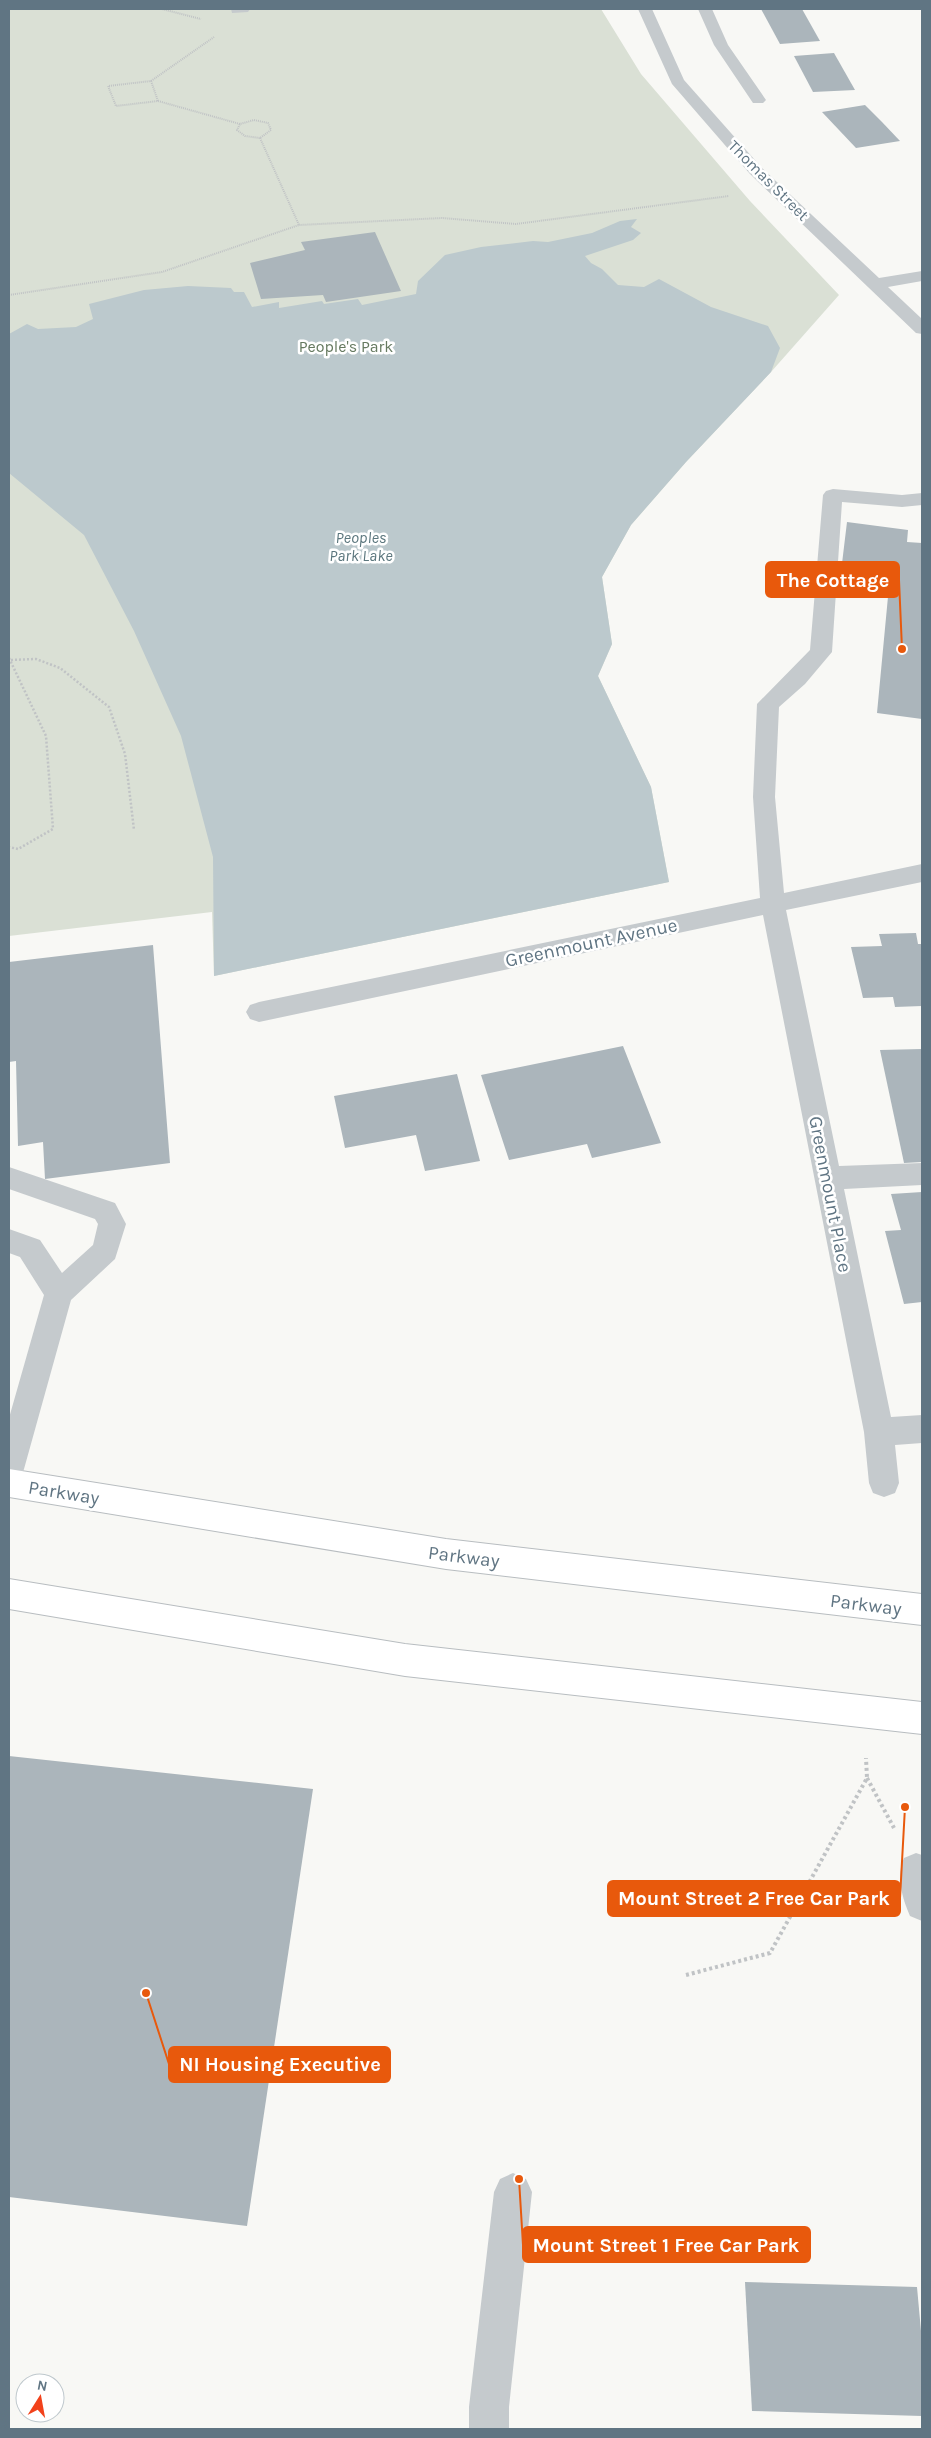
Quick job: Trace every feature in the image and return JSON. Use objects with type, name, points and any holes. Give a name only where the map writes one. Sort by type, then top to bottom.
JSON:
[{"type":"main road","name":"Parkway","points":[[9,1483],[446,1554],[922,1610]]},
{"type":"main road","points":[[9,1594],[405,1660],[922,1718]]},
{"type":"street","name":"Thomas Street","points":[[645,9],[677,81],[775,190],[877,284],[922,329]]},
{"type":"street","points":[[705,9],[721,45],[758,100]]},
{"type":"street","points":[[877,284],[922,276]]},
{"type":"street","name":"Greenmount Place","points":[[884,1483],[879,1432],[773,906],[764,797],[768,704],[797,679],[821,652],[833,494],[902,501],[922,499]]},
{"type":"street","name":"Greenmount Avenue","points":[[259,1012],[447,974],[682,922],[773,906],[922,873]]},
{"type":"street","points":[[828,1178],[922,1174]]},
{"type":"street","points":[[9,1178],[106,1211],[112,1224],[105,1251],[59,1293],[9,1469]]},
{"type":"street","points":[[9,1241],[30,1248],[59,1293]]},
{"type":"street","points":[[879,1432],[922,1429]]},
{"type":"street","points":[[916,1870],[922,1904]]},
{"type":"street","points":[[489,2429],[490,2398],[513,2192]]},
{"type":"path","points":[[162,9],[210,22]]},
{"type":"path","points":[[220,32],[151,81],[108,86],[116,106],[158,101],[240,124],[254,120],[268,123],[270,130],[260,138],[245,136],[238,130],[240,124]]},
{"type":"path","points":[[151,81],[158,101]]},
{"type":"path","points":[[260,138],[299,225]]},
{"type":"path","points":[[9,295],[162,272],[299,225],[442,218],[516,224],[775,190]]},
{"type":"path","points":[[9,846],[18,849],[53,829],[46,736],[10,659],[36,659],[60,668],[108,707],[125,754],[134,830]]},
{"type":"path","points":[[865,1753],[867,1778],[916,1870]]},
{"type":"path","points":[[686,1974],[770,1953],[867,1778]]},
{"type":"green space","name":"People's Park","points":[[9,9],[601,9],[641,74],[750,201],[839,295],[631,525],[602,577],[612,644],[598,676],[651,787],[669,882],[214,976],[212,912],[9,936]]},
{"type":"water","name":"Peoples Park Lake","points":[[637,219],[631,227],[641,233],[633,240],[585,256],[618,285],[644,287],[659,279],[711,307],[768,326],[780,348],[771,372],[686,462],[631,525],[602,577],[612,644],[598,676],[651,787],[669,882],[214,976],[213,857],[181,736],[134,631],[84,535],[9,473],[9,334],[27,324],[38,329],[76,327],[93,319],[89,304],[144,290],[188,286],[231,288],[234,292],[244,292],[252,307],[279,302],[279,308],[322,301],[324,304],[358,299],[362,305],[416,294],[418,281],[445,255],[481,247],[533,241],[548,242],[592,233],[620,221]]},
{"type":"building","points":[[761,9],[802,9],[820,41],[780,44]]},
{"type":"building","points":[[834,53],[855,90],[813,92],[794,56]]},
{"type":"building","points":[[865,105],[900,141],[856,148],[822,112]]},
{"type":"building","points":[[375,232],[401,291],[326,302],[323,295],[261,299],[250,263],[305,250],[301,242]]},
{"type":"building","points":[[847,522],[908,530],[907,542],[922,543],[922,719],[877,713],[889,586],[840,580]]},
{"type":"building","points":[[916,933],[918,944],[922,944],[922,1006],[895,1007],[893,997],[863,998],[851,947],[882,946],[879,934]]},
{"type":"building","points":[[153,945],[170,1163],[45,1179],[43,1142],[18,1146],[16,1061],[9,1062],[9,962]]},
{"type":"building","points":[[623,1046],[661,1143],[592,1158],[587,1144],[509,1160],[481,1075]]},
{"type":"building","points":[[922,1049],[922,1162],[904,1163],[880,1050]]},
{"type":"building","points":[[457,1074],[480,1161],[425,1171],[416,1135],[345,1148],[334,1096]]},
{"type":"building","points":[[922,1192],[922,1302],[904,1304],[885,1231],[901,1230],[891,1194]]},
{"type":"building","points":[[9,1756],[313,1789],[247,2226],[9,2197]]},
{"type":"building","points":[[745,2282],[917,2287],[922,2342],[922,2416],[752,2411]]},
{"type":"place","name":"The Cottage","points":[[902,649]]},
{"type":"place","name":"Mount Street 2 Free Car Park","points":[[905,1807]]},
{"type":"place","name":"NI Housing Executive","points":[[146,1993]]},
{"type":"place","name":"Mount Street 1 Free Car Park","points":[[519,2179]]}]
